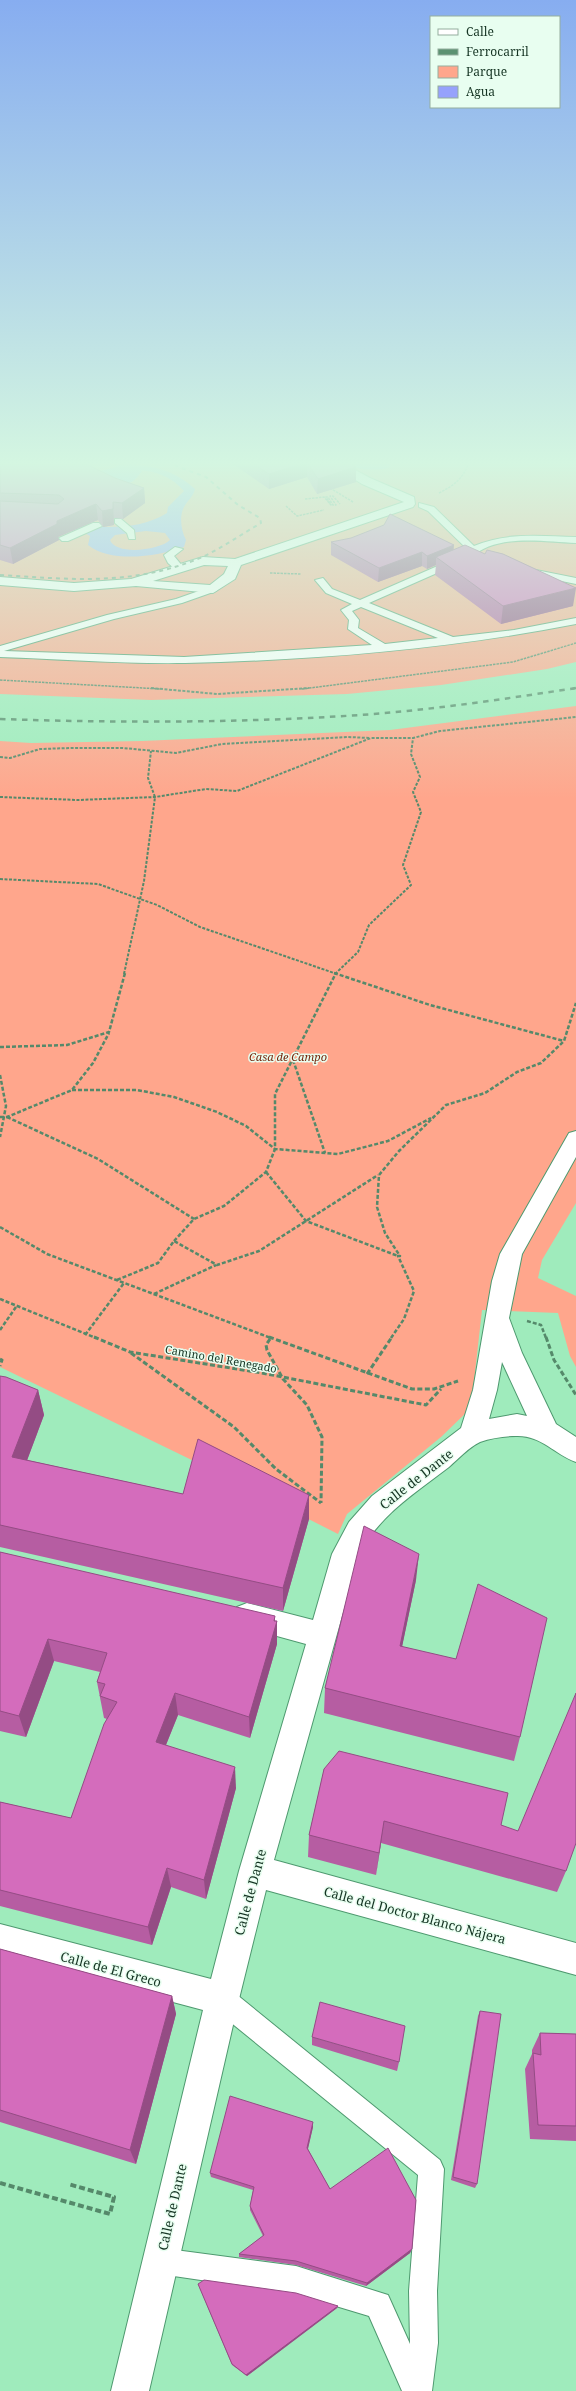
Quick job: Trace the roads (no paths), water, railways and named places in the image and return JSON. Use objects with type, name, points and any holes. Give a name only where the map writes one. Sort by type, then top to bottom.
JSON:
[{"type":"street","points":[[132,583],[155,576]]},
{"type":"street","points":[[0,581],[74,587],[132,583],[213,589],[230,576]]},
{"type":"street","points":[[0,594],[21,592],[44,594],[74,587]]},
{"type":"street","points":[[466,1439],[485,1390],[504,1281],[511,1254],[576,1138]]},
{"type":"street","points":[[498,1318],[510,1353],[548,1431]]},
{"type":"street","points":[[466,1439],[487,1429],[517,1425],[548,1431],[574,1450]]},
{"type":"street","name":"Calle de Dante","points":[[130,2391],[222,1999],[255,1870],[346,1554],[358,1530],[382,1504],[466,1439]]},
{"type":"street","points":[[224,1611],[322,1635]]},
{"type":"street","name":"Calle del Doctor Blanco Nájera","points":[[255,1870],[576,1960]]},
{"type":"street","name":"Calle de El Greco","points":[[0,1940],[222,1999]]},
{"type":"lane","points":[[384,648],[353,629],[354,620],[346,610],[420,576]]},
{"type":"lane","points":[[550,576],[576,580]]},
{"type":"lane","points":[[320,580],[329,591],[454,641]]},
{"type":"lane","points":[[0,649],[111,617],[179,601],[213,589]]},
{"type":"lane","points":[[0,654],[184,660],[384,648],[514,633],[576,621]]},
{"type":"lane","points":[[222,1999],[431,2169],[423,2291],[424,2342],[418,2391]]},
{"type":"lane","points":[[160,2261],[296,2280],[378,2305],[418,2391]]},
{"type":"railway","points":[[10,576],[74,579],[98,579],[133,576]]},
{"type":"railway","points":[[0,719],[180,722],[315,718],[387,713],[441,707],[576,688],[572,689]]},
{"type":"park label","name":"Casa de Campo","points":[[288,1057]]}]
